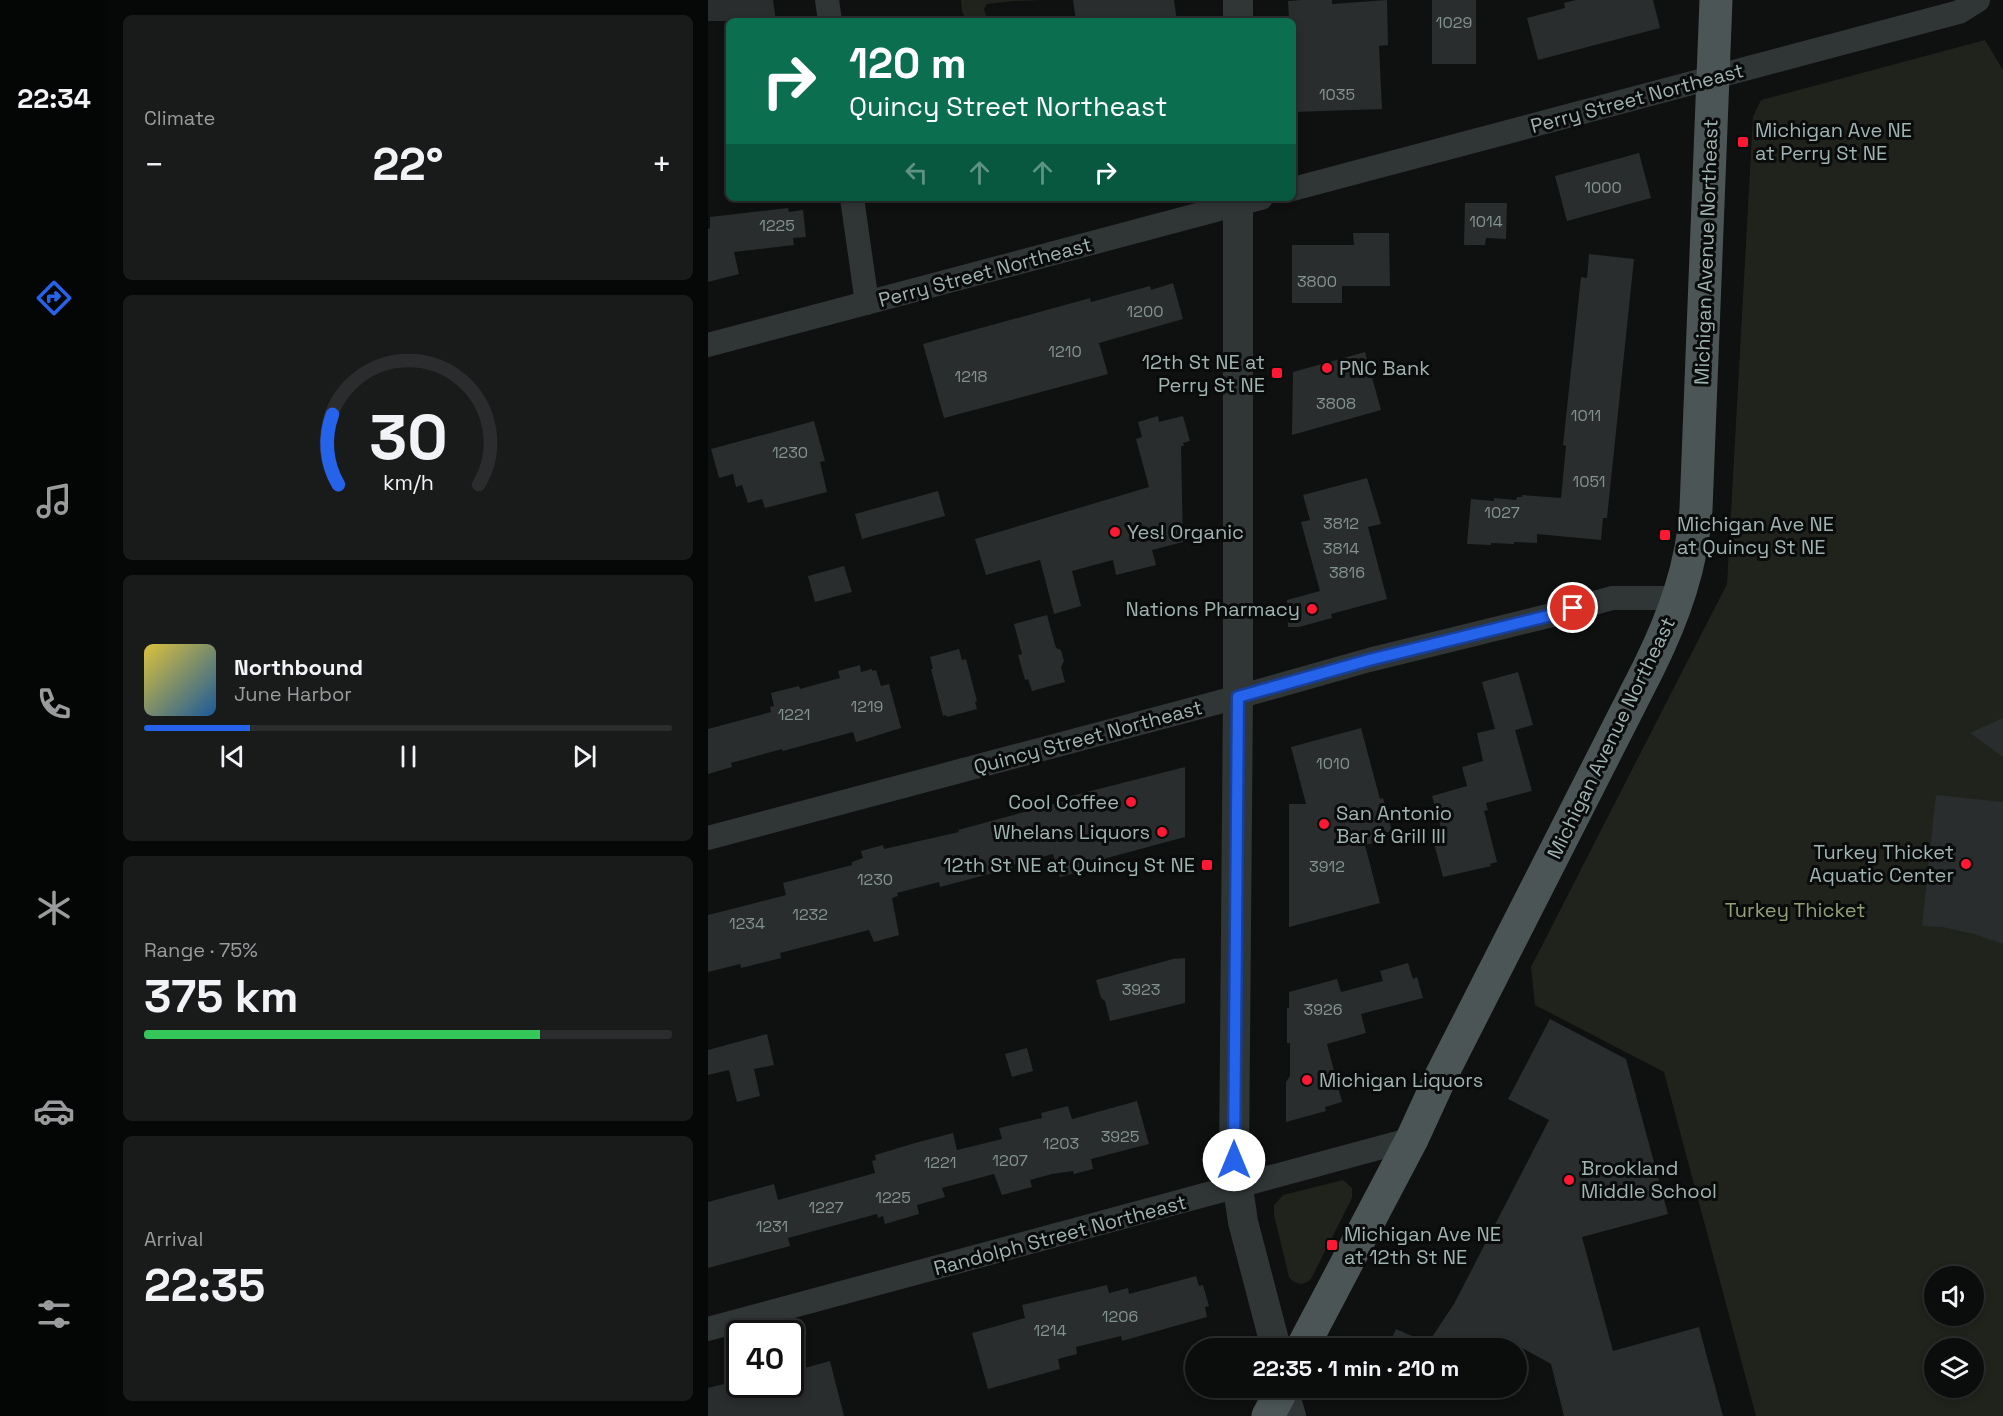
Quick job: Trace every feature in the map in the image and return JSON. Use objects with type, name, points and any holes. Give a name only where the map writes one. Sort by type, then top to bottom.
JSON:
[{"type":"main road","name":"Michigan Avenue Northeast","points":[[1307,1338],[1412,1139],[1446,1067],[1660,646],[1679,598],[1688,568],[1695,524],[1716,0]]},
{"type":"main road","points":[[1268,1416],[1279,1398]]},
{"type":"street","points":[[827,0],[830,18]]},
{"type":"street","points":[[1238,0],[1238,18]]},
{"type":"street","name":"Perry Street Northeast","points":[[1296,188],[1959,12],[1978,0]]},
{"type":"street","points":[[852,201],[867,303]]},
{"type":"street","name":"Perry Street Northeast","points":[[708,345],[1242,201]]},
{"type":"street","points":[[1246,201],[1234,1160],[1244,1222],[1273,1338]]},
{"type":"street","name":"Quincy Street Northeast","points":[[708,838],[1369,660],[1612,598],[1679,598]]},
{"type":"street","name":"Randolph Street Northeast","points":[[708,1329],[1412,1139]]},
{"type":"street","points":[[1288,1398],[1294,1416]]},
{"type":"green space","points":[[961,0],[1044,0],[987,4],[984,9],[987,18],[965,18]]},
{"type":"green space","name":"Turkey Thicket","points":[[1985,40],[2003,70],[2003,1416],[1756,1416],[1664,1072],[1535,1005],[1531,967],[1727,584],[1753,117],[1761,100]]},
{"type":"green space","points":[[1343,1180],[1352,1188],[1352,1198],[1311,1279],[1303,1284],[1297,1283],[1289,1277],[1274,1215],[1274,1205],[1283,1195]]},
{"type":"building","points":[[708,0],[773,0],[776,18],[726,18],[726,21],[708,21]]},
{"type":"building","points":[[1073,0],[1174,0],[1177,18],[1076,18]]},
{"type":"building","points":[[1332,0],[1332,4],[1387,0],[1388,45],[1379,46],[1382,109],[1296,112],[1296,18],[1289,18],[1288,1]]},
{"type":"building","points":[[1432,0],[1476,0],[1476,64],[1432,64]]},
{"type":"building","points":[[1576,0],[1653,0],[1660,28],[1538,60],[1527,18],[1565,8],[1564,3]]},
{"type":"building","points":[[1639,153],[1651,198],[1567,221],[1555,176]]},
{"type":"building","points":[[1465,203],[1507,203],[1506,239],[1486,238],[1485,245],[1464,245]]},
{"type":"building","points":[[788,208],[789,212],[803,210],[806,237],[793,238],[794,245],[734,252],[739,274],[708,282],[710,217]]},
{"type":"building","points":[[1353,233],[1389,233],[1390,286],[1342,286],[1342,303],[1292,303],[1292,245],[1354,245]]},
{"type":"building","points":[[1589,254],[1634,259],[1607,518],[1603,518],[1601,540],[1537,534],[1537,543],[1467,544],[1471,499],[1516,500],[1522,495],[1561,498],[1566,446],[1563,445],[1581,277],[1587,278]]},
{"type":"building","points":[[1173,283],[1183,319],[1099,343],[1108,374],[944,418],[923,344],[1090,298],[1091,302],[1150,286],[1151,290]]},
{"type":"building","points":[[1365,352],[1381,410],[1292,435],[1293,372]]},
{"type":"building","points":[[1158,416],[1159,422],[1183,416],[1190,441],[1181,446],[1183,542],[1152,550],[1156,565],[1116,575],[1113,560],[1072,571],[1081,606],[1054,614],[1040,560],[986,575],[975,539],[1149,487],[1136,439],[1142,437],[1138,422]]},
{"type":"building","points":[[814,421],[825,461],[820,462],[827,492],[765,508],[762,499],[748,503],[742,485],[736,487],[733,474],[719,478],[711,449]]},
{"type":"building","points":[[1367,478],[1381,524],[1368,527],[1387,599],[1331,614],[1332,618],[1299,627],[1288,627],[1287,600],[1320,591],[1301,522],[1310,520],[1303,495]]},
{"type":"building","points":[[938,491],[945,516],[862,539],[855,514]]},
{"type":"building","points":[[844,566],[852,592],[815,602],[808,576]]},
{"type":"building","points":[[1047,615],[1056,648],[1061,650],[1064,661],[1061,667],[1065,682],[1032,691],[1028,679],[1025,680],[1018,655],[1022,654],[1014,624]]},
{"type":"building","points":[[959,649],[962,660],[966,659],[977,709],[947,717],[943,716],[930,657]]},
{"type":"building","points":[[860,665],[861,672],[876,670],[881,686],[889,684],[901,728],[856,742],[853,732],[731,763],[732,767],[708,774],[708,729],[771,712],[770,707],[774,706],[771,693],[799,686],[800,689],[840,678],[838,671]]},
{"type":"building","points":[[1518,672],[1533,725],[1515,730],[1532,791],[1486,803],[1488,810],[1484,811],[1497,862],[1490,864],[1491,866],[1443,877],[1432,836],[1442,832],[1432,796],[1467,786],[1462,767],[1483,761],[1477,733],[1495,729],[1482,682]]},
{"type":"building","points":[[2003,718],[2003,757],[1970,733]]},
{"type":"building","points":[[1361,728],[1380,799],[1383,798],[1392,831],[1385,833],[1381,841],[1365,845],[1380,903],[1289,927],[1289,804],[1306,804],[1291,747]]},
{"type":"building","points":[[1185,767],[1185,837],[1096,861],[1098,867],[1060,877],[1053,854],[1012,865],[1012,868],[940,887],[939,882],[897,893],[898,896],[892,898],[899,935],[874,942],[869,930],[780,953],[781,958],[741,968],[740,964],[708,972],[708,915],[786,895],[783,883],[852,865],[852,862],[863,858],[861,851],[883,845],[884,849],[959,832],[958,830],[1068,800],[1067,797]]},
{"type":"building","name":"Turkey Thicket Aquatic Center","points":[[1936,795],[2003,802],[2003,944],[1943,927],[1922,926]]},
{"type":"building","points":[[1185,958],[1185,1003],[1110,1021],[1096,980],[1173,959]]},
{"type":"building","points":[[1408,963],[1413,979],[1417,977],[1423,998],[1361,1014],[1366,1033],[1327,1044],[1342,1102],[1325,1107],[1326,1111],[1286,1122],[1286,1082],[1290,1076],[1290,1043],[1287,1043],[1289,992],[1337,979],[1341,992],[1383,981],[1380,971]]},
{"type":"building","points":[[1550,1019],[1626,1059],[1668,1214],[1582,1237],[1613,1351],[1699,1327],[1723,1416],[1564,1416],[1551,1364],[1527,1351],[1527,1338],[1431,1338],[1454,1304],[1549,1120],[1508,1099]]},
{"type":"building","points":[[767,1034],[774,1065],[754,1069],[760,1096],[737,1102],[729,1070],[708,1075],[708,1050]]},
{"type":"building","points":[[1027,1048],[1033,1071],[1012,1077],[1005,1054]]},
{"type":"building","points":[[1137,1101],[1149,1144],[1091,1159],[1093,1169],[1074,1174],[1073,1171],[1052,1174],[1030,1180],[1032,1187],[1002,1195],[994,1174],[942,1188],[945,1197],[917,1205],[919,1214],[885,1224],[883,1216],[878,1218],[877,1214],[788,1238],[790,1246],[708,1268],[708,1202],[774,1184],[778,1200],[875,1173],[872,1161],[876,1160],[875,1155],[915,1143],[953,1133],[957,1150],[1002,1139],[999,1128],[1042,1118],[1041,1113],[1068,1106],[1072,1119]]},
{"type":"building","points":[[1196,1276],[1199,1286],[1203,1285],[1209,1306],[1205,1307],[1207,1317],[1122,1341],[1121,1336],[1076,1347],[1077,1354],[1058,1359],[1060,1369],[988,1389],[972,1333],[1025,1318],[1022,1305],[1107,1285],[1109,1293],[1128,1288],[1129,1294]]},
{"type":"building","points":[[1396,1329],[1417,1338],[1392,1338]]},
{"type":"building","points":[[830,1361],[844,1416],[708,1416],[708,1388],[726,1384],[726,1398],[804,1398],[804,1368]]},
{"type":"place","name":"Michigan Ave NE at Perry St NE","points":[[1743,142]]},
{"type":"place","name":"PNC Bank","points":[[1327,368]]},
{"type":"place","name":"12th St NE at Perry St NE","points":[[1277,373]]},
{"type":"place","name":"Yes! Organic","points":[[1115,532]]},
{"type":"place","name":"Michigan Ave NE at Quincy St NE","points":[[1665,535]]},
{"type":"place","name":"Nations Pharmacy","points":[[1312,609]]},
{"type":"place","name":"Cool Coffee","points":[[1131,802]]},
{"type":"place","name":"San Antonio Bar & Grill III","points":[[1324,824]]},
{"type":"place","name":"Whelans Liquors","points":[[1162,832]]},
{"type":"place","name":"Turkey Thicket Aquatic Center","points":[[1966,864]]},
{"type":"place","name":"12th St NE at Quincy St NE","points":[[1207,865]]},
{"type":"place","name":"Michigan Liquors","points":[[1307,1080]]},
{"type":"place","name":"Brookland Middle School","points":[[1569,1180]]},
{"type":"place","name":"Michigan Ave NE at 12th St NE","points":[[1332,1245]]},
{"type":"route","points":[[1234,1160],[1238,697],[1369,660],[1573,608]]}]
